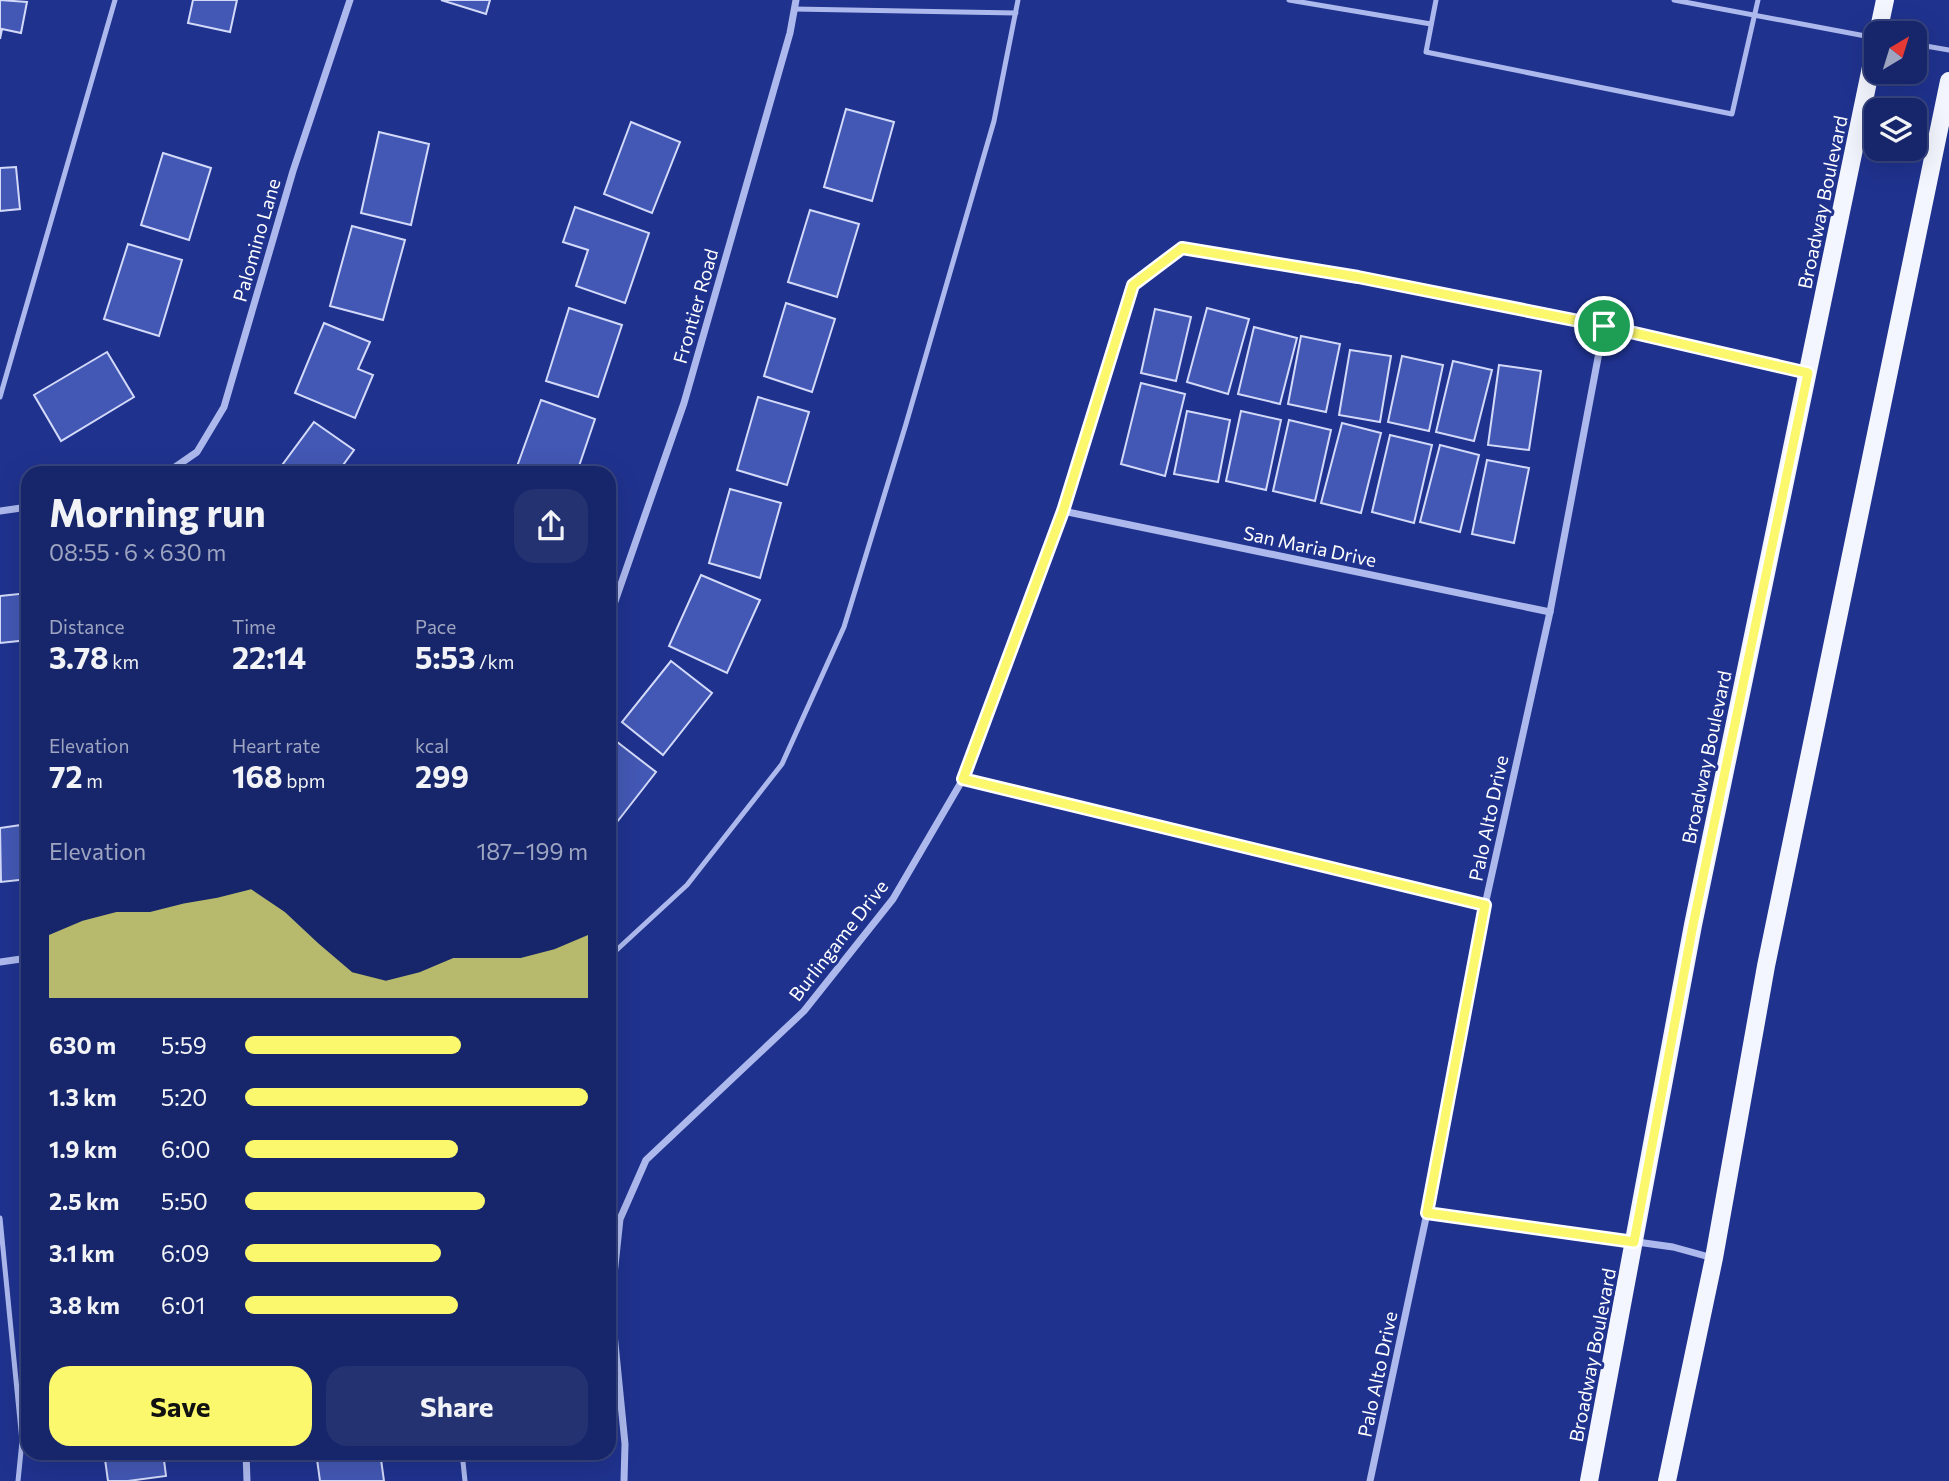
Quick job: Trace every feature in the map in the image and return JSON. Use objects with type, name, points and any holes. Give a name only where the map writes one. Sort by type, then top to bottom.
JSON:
[{"type":"main road","points":[[1881,21],[1885,0]]},
{"type":"main road","points":[[1667,1481],[1714,1258],[1766,966],[1949,81]]},
{"type":"main road","name":"Broadway Boulevard","points":[[1590,1481],[1693,925],[1867,84]]},
{"type":"street","name":"Palomino Lane","points":[[177,466],[197,452],[224,407],[293,171],[350,0]]},
{"type":"street","name":"Frontier Road","points":[[616,598],[684,403],[790,33],[795,4]]},
{"type":"street","name":"Burlingame Drive","points":[[616,1256],[620,1219],[646,1160],[804,1011],[893,899],[963,779],[1063,511],[1133,285],[1182,248],[1358,277],[1604,326]]},
{"type":"street","points":[[1604,326],[1808,373]]},
{"type":"street","name":"Palo Alto Drive","points":[[1370,1481],[1427,1213],[1485,905],[1550,612],[1604,326]]},
{"type":"street","points":[[0,510],[21,508]]},
{"type":"street","name":"San Maria Drive","points":[[1063,511],[1550,612]]},
{"type":"street","points":[[963,779],[1485,905]]},
{"type":"street","points":[[0,962],[21,959]]},
{"type":"street","points":[[1427,1213],[1673,1247],[1714,1258]]},
{"type":"street","name":"Burlingame Drive","points":[[616,1353],[625,1444],[624,1481]]},
{"type":"street","points":[[246,1460],[247,1481]]},
{"type":"lane","points":[[0,397],[115,0]]},
{"type":"lane","points":[[616,951],[687,886],[782,764],[844,627],[994,121],[1018,0]]},
{"type":"lane","points":[[1289,0],[1431,24]]},
{"type":"lane","points":[[1436,0],[1426,52],[1732,114],[1758,0]]},
{"type":"lane","points":[[1674,0],[1864,39]]},
{"type":"lane","points":[[795,4],[1016,13]]},
{"type":"lane","points":[[1927,46],[1949,50]]},
{"type":"lane","points":[[0,1218],[21,1431]]},
{"type":"lane","points":[[18,1481],[21,1451]]},
{"type":"lane","points":[[463,1460],[465,1481]]},
{"type":"building","points":[[0,0],[27,2],[21,33],[2,29],[0,39]]},
{"type":"building","points":[[193,0],[237,0],[230,32],[188,23]]},
{"type":"building","points":[[441,0],[490,0],[486,14]]},
{"type":"building","points":[[846,109],[894,122],[872,201],[824,187]]},
{"type":"building","points":[[631,122],[680,142],[652,213],[604,194]]},
{"type":"building","points":[[379,132],[429,144],[411,225],[361,213]]},
{"type":"building","points":[[163,153],[211,168],[189,240],[141,225]]},
{"type":"building","points":[[16,167],[20,209],[0,211],[0,168]]},
{"type":"building","points":[[575,207],[649,233],[625,303],[576,286],[588,250],[563,242]]},
{"type":"building","points":[[810,210],[859,224],[837,297],[788,282]]},
{"type":"building","points":[[352,226],[405,240],[383,320],[330,306]]},
{"type":"building","points":[[128,244],[182,260],[159,336],[104,319]]},
{"type":"building","points":[[786,303],[835,319],[812,392],[764,376]]},
{"type":"building","points":[[569,308],[622,325],[598,397],[546,381]]},
{"type":"building","points":[[1207,308],[1249,319],[1228,394],[1187,382]]},
{"type":"building","points":[[1155,309],[1191,317],[1176,381],[1141,373]]},
{"type":"building","points":[[324,323],[370,342],[358,369],[373,375],[355,418],[295,393]]},
{"type":"building","points":[[1254,327],[1297,338],[1280,404],[1238,394]]},
{"type":"building","points":[[1301,336],[1340,344],[1326,412],[1288,404]]},
{"type":"building","points":[[1350,350],[1391,356],[1380,422],[1339,415]]},
{"type":"building","points":[[107,352],[134,397],[61,441],[34,395]]},
{"type":"building","points":[[1402,356],[1443,365],[1429,431],[1388,422]]},
{"type":"building","points":[[1453,361],[1492,370],[1474,441],[1436,432]]},
{"type":"building","points":[[1499,365],[1541,371],[1529,450],[1488,445]]},
{"type":"building","points":[[1141,383],[1185,394],[1165,476],[1121,464]]},
{"type":"building","points":[[758,397],[809,412],[787,485],[737,470]]},
{"type":"building","points":[[541,400],[595,419],[579,466],[517,466]]},
{"type":"building","points":[[1187,411],[1230,420],[1218,482],[1174,474]]},
{"type":"building","points":[[1241,411],[1281,420],[1266,490],[1226,481]]},
{"type":"building","points":[[1289,420],[1331,430],[1315,501],[1273,491]]},
{"type":"building","points":[[314,422],[354,450],[342,466],[281,466]]},
{"type":"building","points":[[1342,423],[1381,433],[1361,513],[1321,503]]},
{"type":"building","points":[[1390,435],[1432,445],[1414,523],[1372,512]]},
{"type":"building","points":[[1440,445],[1479,455],[1460,532],[1420,522]]},
{"type":"building","points":[[1487,460],[1529,468],[1514,543],[1472,534]]},
{"type":"building","points":[[730,489],[781,503],[760,578],[709,563]]},
{"type":"building","points":[[701,575],[760,600],[727,673],[669,646]]},
{"type":"building","points":[[21,594],[21,641],[0,643],[0,596]]},
{"type":"building","points":[[671,661],[712,693],[663,755],[622,722]]},
{"type":"building","points":[[616,741],[656,772],[616,823]]},
{"type":"building","points":[[21,825],[21,880],[1,882],[0,828]]},
{"type":"building","points":[[105,1460],[164,1460],[166,1476],[108,1481]]},
{"type":"building","points":[[317,1460],[381,1460],[384,1481],[320,1481]]},
{"type":"route","points":[[1182,248],[1358,277],[1604,326],[1808,373],[1693,925],[1634,1242],[1427,1213],[1485,905],[963,779],[1063,511],[1133,285],[1182,248]]}]
